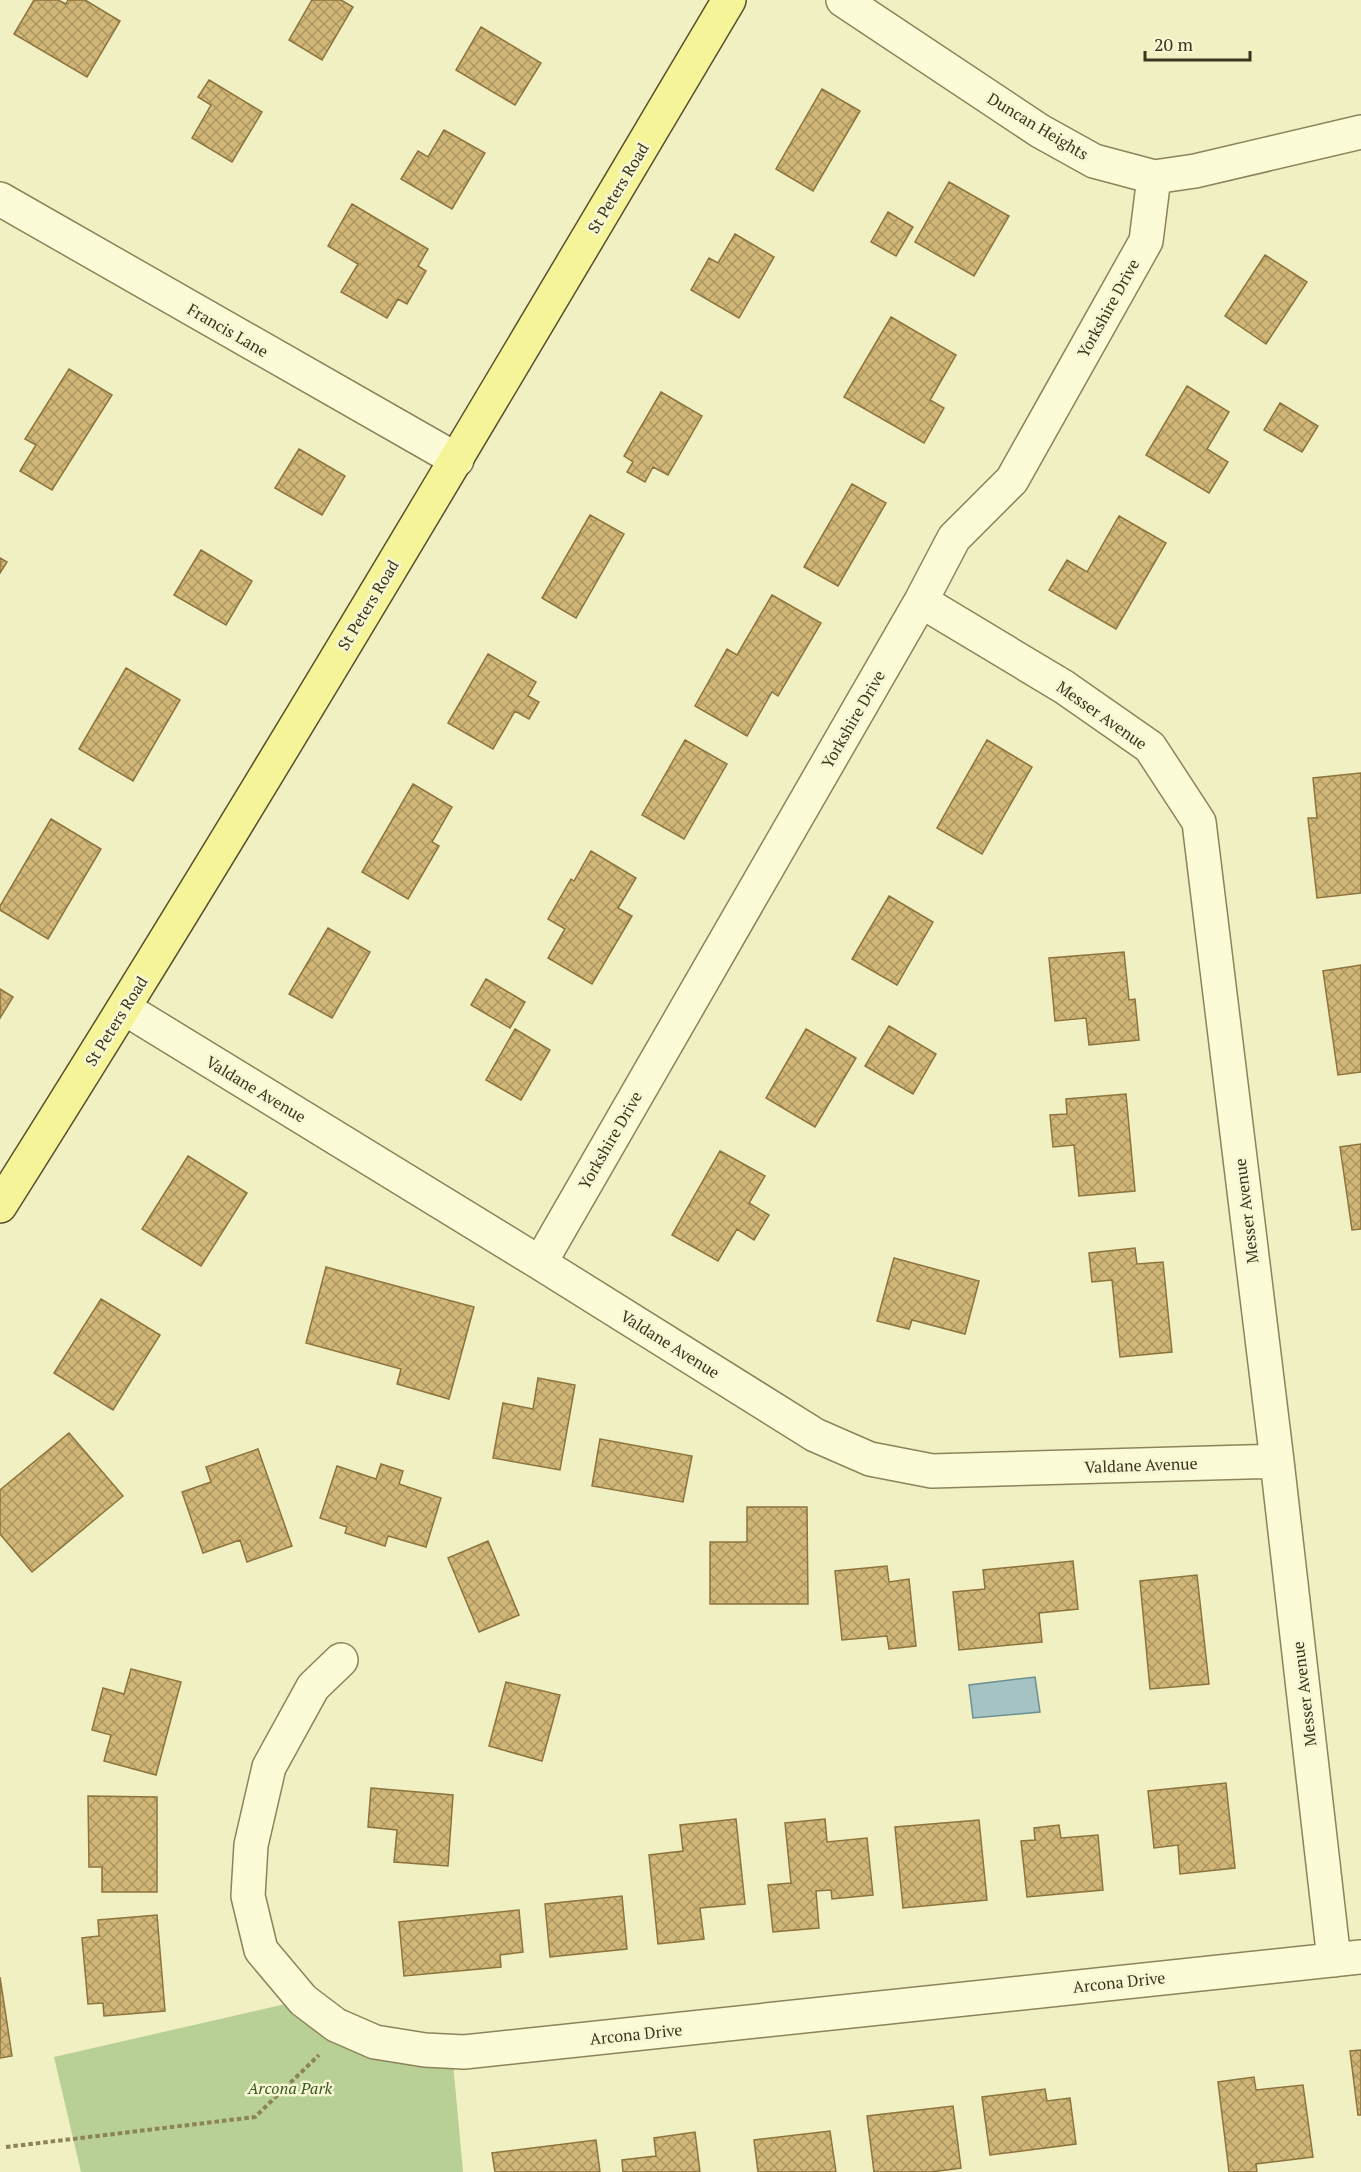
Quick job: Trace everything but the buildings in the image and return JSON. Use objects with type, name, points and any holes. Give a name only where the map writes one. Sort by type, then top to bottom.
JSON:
[{"type":"main road","name":"St Peters Road","points":[[0,1206],[124,1008],[457,460],[729,0]]},
{"type":"street","name":"Duncan Heights","points":[[843,0],[1040,131],[1094,161],[1154,177],[1195,171],[1361,132]]},
{"type":"street","name":"Yorkshire Drive","points":[[540,1263],[921,601],[954,538],[1012,480],[1146,241],[1154,177]]},
{"type":"street","name":"Francis Lane","points":[[1,202],[457,460]]},
{"type":"street","name":"Messer Avenue","points":[[921,601],[1064,687],[1150,747],[1199,822],[1277,1461],[1347,1958]]},
{"type":"street","name":"Valdane Avenue","points":[[124,1008],[815,1435],[870,1459],[932,1471],[1277,1461]]},
{"type":"street","name":"Arcona Drive","points":[[341,1660],[313,1687],[269,1767],[251,1845],[248,1896],[261,1950],[303,2000],[336,2025],[375,2042],[425,2050],[464,2052],[1347,1958]]},
{"type":"path","points":[[6,2147],[255,2117],[346,2029]]},
{"type":"green space","name":"Arcona Park","points":[[303,2000],[452,2052],[463,2172],[81,2172],[54,2057]]},
{"type":"water","points":[[1035,1677],[1040,1712],[973,1718],[969,1685]]}]
